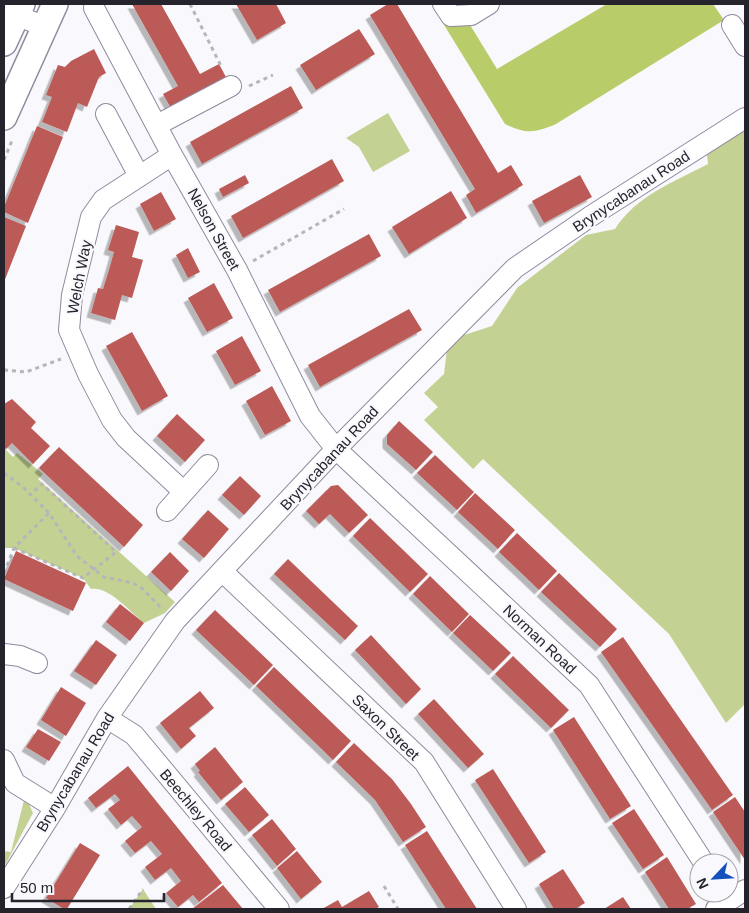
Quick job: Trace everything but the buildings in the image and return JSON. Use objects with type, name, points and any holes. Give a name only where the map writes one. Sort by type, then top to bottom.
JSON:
[{"type":"main road","points":[[4,118],[55,4]]},
{"type":"main road","points":[[4,43],[14,10]]},
{"type":"street","points":[[444,4],[451,16],[471,15],[489,4]]},
{"type":"street","name":"Nelson Street","points":[[94,8],[237,270],[310,416],[336,449]]},
{"type":"street","points":[[14,10],[44,26]]},
{"type":"street","points":[[732,25],[745,46]]},
{"type":"street","points":[[157,125],[231,86]]},
{"type":"street","points":[[106,114],[139,176]]},
{"type":"street","name":"Brynycabanau Road","points":[[4,888],[55,808],[106,718],[175,621],[224,572],[336,449],[515,268],[591,216],[745,118]]},
{"type":"street","name":"Welch Way","points":[[172,154],[103,200],[91,217],[72,295],[69,330],[112,420],[126,438],[184,492]]},
{"type":"street","name":"Norman Road","points":[[336,449],[589,686],[698,853]]},
{"type":"street","points":[[167,511],[208,465]]},
{"type":"street","name":"Saxon Street","points":[[224,572],[424,762],[516,909]]},
{"type":"street","points":[[4,654],[20,656],[37,663]]},
{"type":"street","name":"Beechley Road","points":[[106,718],[134,735],[278,909]]},
{"type":"street","points":[[4,760],[15,783],[55,808]]},
{"type":"path","points":[[190,4],[231,86]]},
{"type":"path","points":[[237,270],[344,209]]},
{"type":"path","points":[[4,370],[26,372],[79,353]]},
{"type":"path","points":[[4,473],[16,480],[49,513],[77,556],[109,579],[132,583],[143,589],[175,621]]},
{"type":"path","points":[[14,548],[83,578],[116,552],[42,484],[31,494]]},
{"type":"path","points":[[4,573],[14,548],[49,513]]},
{"type":"path","points":[[384,886],[398,909]]},
{"type":"path","points":[[129,909],[143,889]]},
{"type":"green space","points":[[607,4],[713,4],[724,20],[556,124],[536,131],[525,131],[505,124],[441,20],[467,20],[497,69]]},
{"type":"green space","points":[[388,113],[410,151],[373,172],[359,147],[346,138]]},
{"type":"green space","points":[[745,128],[745,704],[726,723],[669,634],[483,459],[473,469],[424,420],[438,407],[424,393],[444,374],[447,350],[461,336],[492,326],[517,288],[586,235],[615,229],[624,217],[645,198],[708,164],[707,155]]},
{"type":"green space","points":[[4,448],[13,457],[17,453],[43,474],[38,479],[175,602],[165,613],[144,623],[112,596],[98,589],[91,589],[83,578],[14,548],[4,548]]},
{"type":"green space","points":[[24,800],[29,804],[33,813],[4,867],[4,851],[11,852]]},
{"type":"green space","points":[[143,889],[156,909],[129,909]]}]
